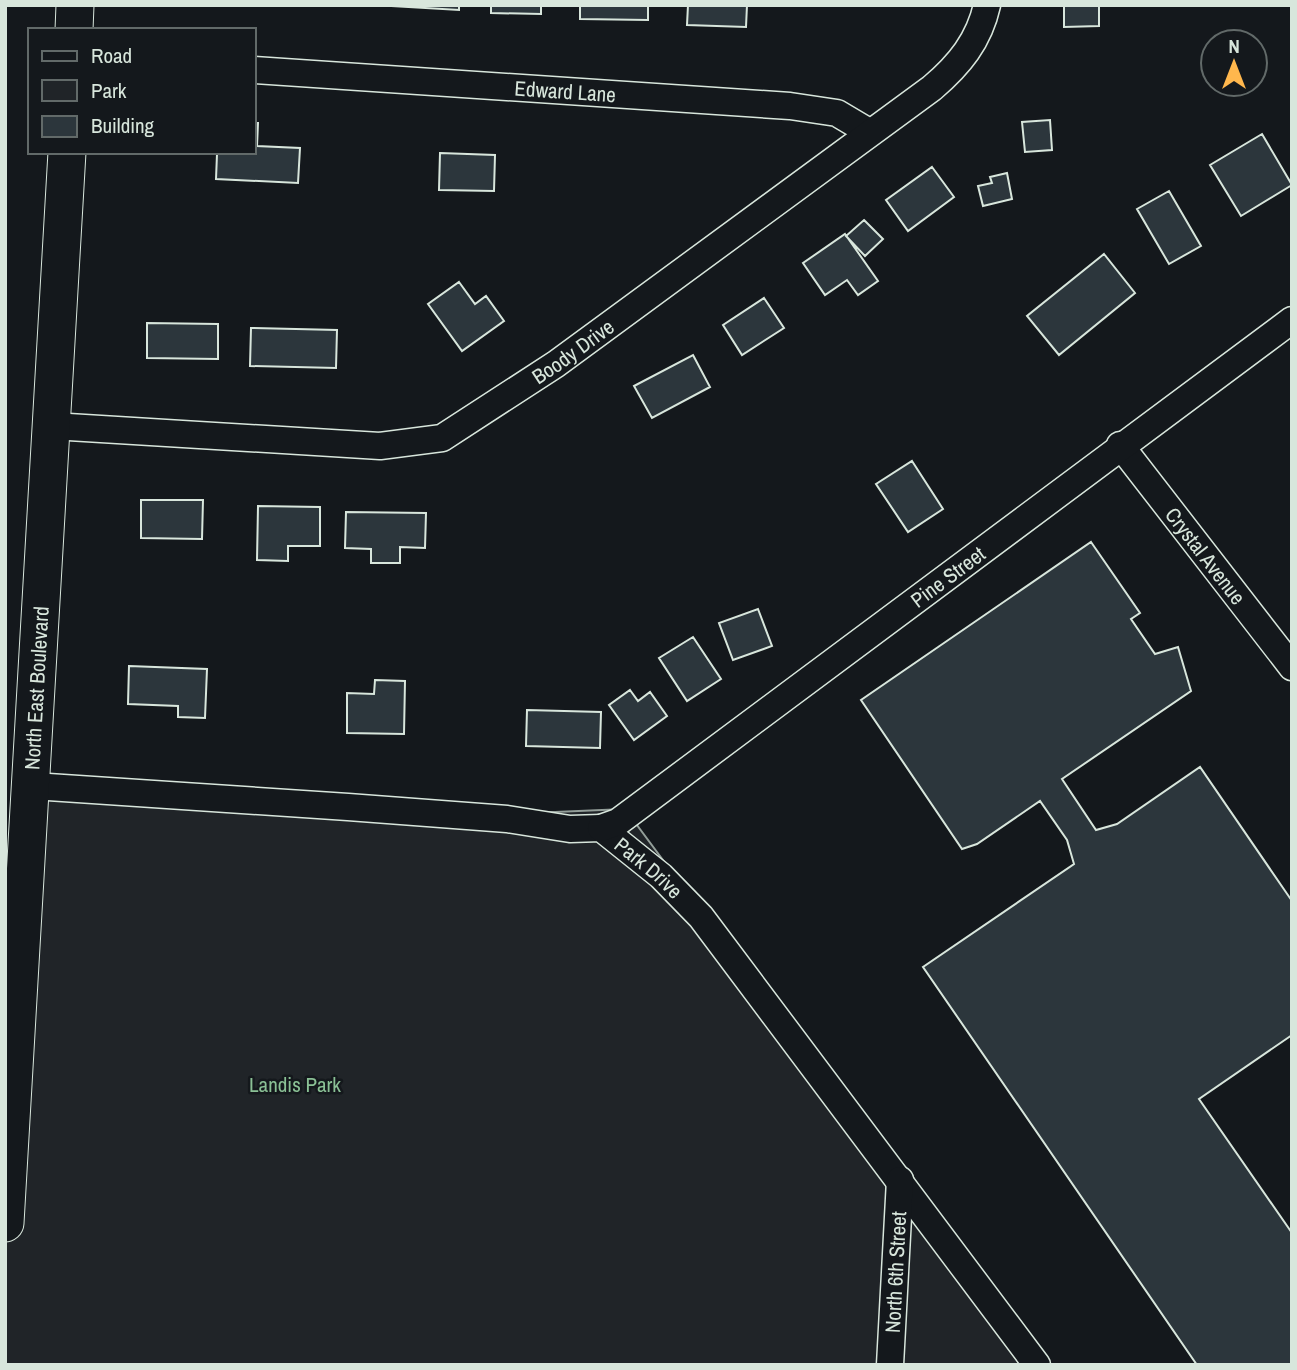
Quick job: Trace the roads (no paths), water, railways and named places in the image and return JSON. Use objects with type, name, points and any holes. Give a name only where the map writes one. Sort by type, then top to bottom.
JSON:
[{"type":"main road","points":[[74,28],[75,5]]},
{"type":"main road","name":"North East Boulevard","points":[[5,1223],[19,785],[52,426],[67,154]]},
{"type":"street","name":"Boody Drive","points":[[52,426],[380,446],[442,438],[556,364],[932,88],[956,68],[970,50],[986,5]]},
{"type":"street","name":"Edward Lane","points":[[256,70],[790,106],[837,113],[869,132]]},
{"type":"street","name":"Pine Street","points":[[601,828],[618,822],[1120,445],[1292,320]]},
{"type":"street","name":"Crystal Avenue","points":[[1120,445],[1292,667]]},
{"type":"street","name":"Park Drive","points":[[19,785],[507,819],[570,829],[601,828],[653,868],[701,916],[1037,1365]]},
{"type":"street","name":"North 6th Street","points":[[890,1365],[900,1181]]},
{"type":"park label","name":"Landis Park","points":[[295,1084]]}]
